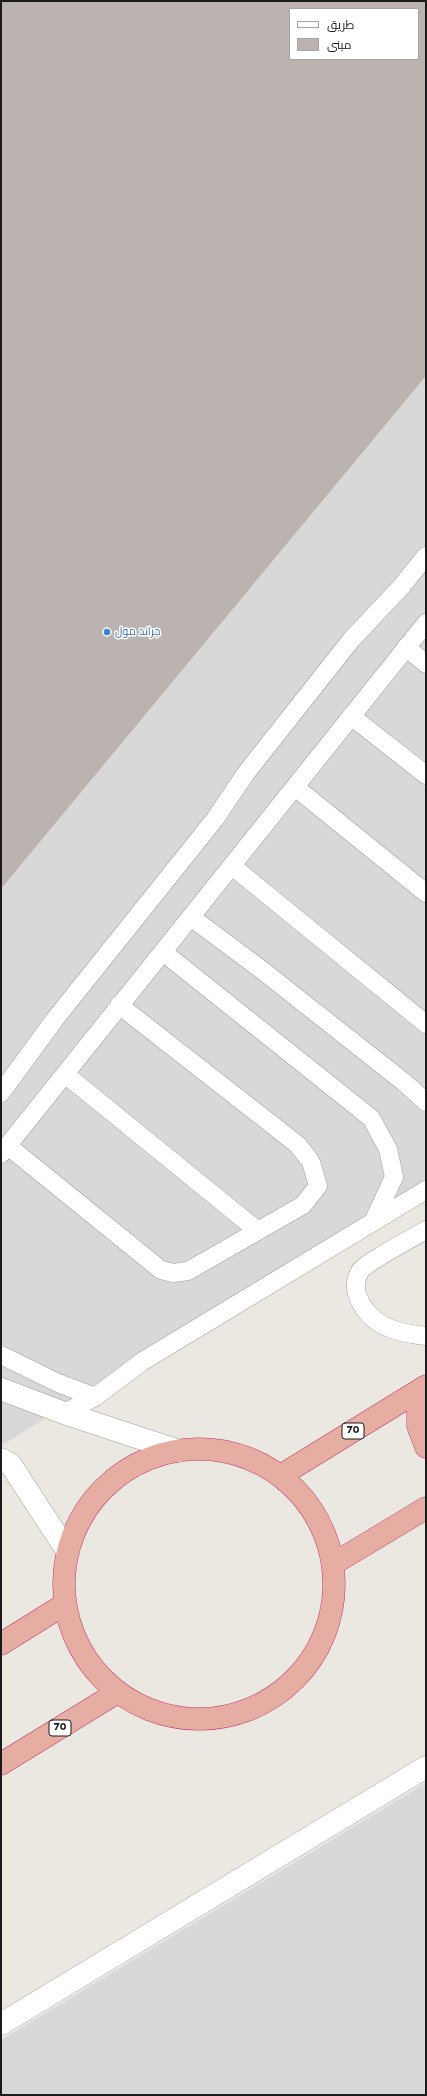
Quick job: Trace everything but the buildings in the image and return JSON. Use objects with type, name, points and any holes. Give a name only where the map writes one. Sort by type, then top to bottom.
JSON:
[{"type":"highway","points":[[422,1389],[418,1426],[426,1447]]},
{"type":"highway","name":"70","points":[[280,1476],[422,1389]]},
{"type":"highway","points":[[206,1449],[232,1453],[257,1462],[280,1476],[300,1493],[316,1514],[327,1538],[333,1564],[335,1591],[332,1610],[322,1641],[308,1664],[290,1684],[269,1700],[245,1711],[219,1717],[193,1719],[166,1715],[141,1706],[118,1692],[99,1675],[82,1653],[71,1630],[65,1604],[63,1577],[67,1551],[76,1526],[90,1504],[108,1484],[129,1468],[153,1457],[179,1451],[206,1449]]},
{"type":"highway","points":[[333,1564],[426,1508]]},
{"type":"highway","points":[[1,1644],[65,1604]]},
{"type":"highway","name":"70","points":[[1,1764],[118,1692]]},
{"type":"street","points":[[1,1389],[64,1413],[179,1451]]},
{"type":"street","points":[[4,1465],[67,1551]]},
{"type":"street","points":[[1,2024],[426,1768]]},
{"type":"lane","points":[[1,1093],[55,1019],[210,825],[246,773],[346,646],[401,587],[426,556]]},
{"type":"lane","points":[[119,1005],[298,1145],[311,1162],[318,1186],[303,1205],[188,1271],[173,1273],[161,1270],[4,1150],[119,1005],[192,918],[426,623]]},
{"type":"lane","points":[[406,647],[426,664]]},
{"type":"lane","points":[[351,716],[426,775]]},
{"type":"lane","points":[[295,787],[426,893]]},
{"type":"lane","points":[[232,866],[426,1024]]},
{"type":"lane","points":[[192,918],[258,967],[405,1083],[426,1102]]},
{"type":"lane","points":[[163,952],[372,1118],[388,1149],[394,1177],[373,1222]]},
{"type":"lane","points":[[65,1074],[258,1231]]},
{"type":"lane","points":[[64,1413],[95,1397],[143,1361],[426,1190]]},
{"type":"lane","points":[[426,1230],[360,1271],[355,1287],[361,1306],[372,1320],[404,1334],[426,1336]]},
{"type":"lane","points":[[1,1355],[58,1383],[95,1397]]},
{"type":"shaded area","points":[[1,1],[426,1],[426,1179],[1,1446]]},
{"type":"shaded area","points":[[426,1783],[426,2095],[1,2095],[1,2040]]},
{"type":"place","name":"جراند مول","points":[[107,632]]}]
